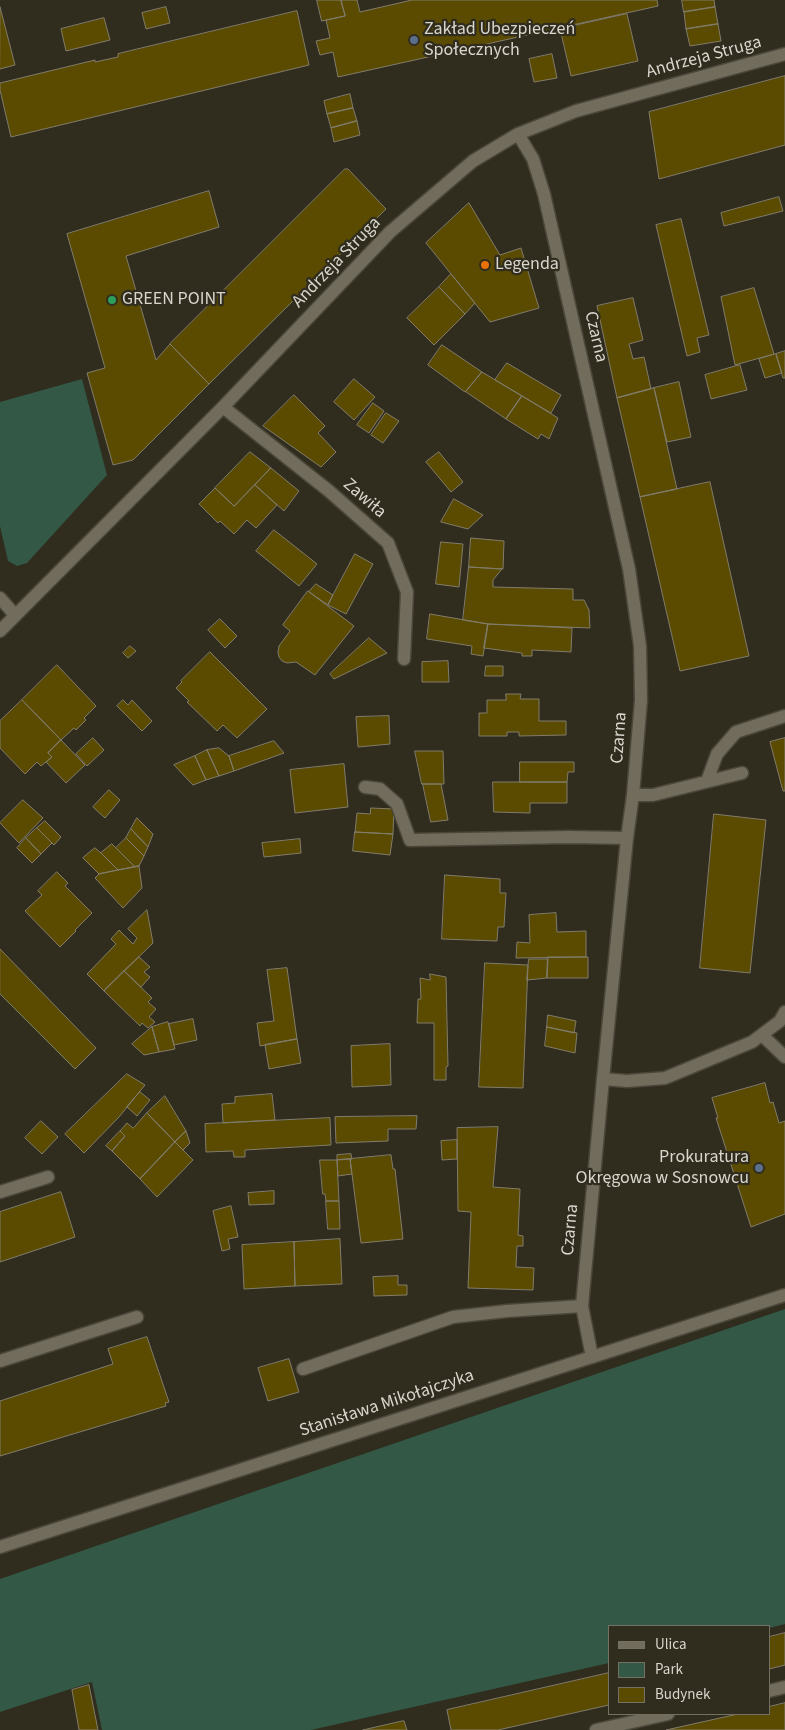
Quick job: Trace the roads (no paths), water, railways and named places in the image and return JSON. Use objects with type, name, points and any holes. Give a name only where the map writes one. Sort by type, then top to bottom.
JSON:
[{"type":"street","name":"Andrzeja Struga","points":[[0,631],[223,407],[390,232],[474,161],[518,134],[576,111],[785,54]]},
{"type":"street","name":"Czarna","points":[[518,134],[533,159],[544,194],[629,570],[640,646],[640,700],[633,795],[627,838],[582,1306],[592,1357]]},
{"type":"street","name":"Zawiła","points":[[223,407],[329,492],[388,544],[407,592],[404,659]]},
{"type":"street","points":[[0,598],[15,615]]},
{"type":"street","points":[[707,781],[717,754],[736,732],[785,716]]},
{"type":"street","points":[[633,795],[654,795],[742,774]]},
{"type":"street","points":[[364,788],[380,789],[397,804],[410,840],[569,837],[627,838]]},
{"type":"street","points":[[603,1079],[627,1081],[665,1078],[752,1042],[780,1021],[785,1012]]},
{"type":"street","points":[[762,1035],[785,1057]]},
{"type":"street","points":[[0,1192],[48,1177]]},
{"type":"street","name":"Stanisława Mikołajczyka","points":[[0,1547],[785,1295]]},
{"type":"street","points":[[303,1369],[453,1317],[582,1306]]},
{"type":"street","points":[[0,1361],[137,1317]]},
{"type":"street","points":[[770,1691],[785,1687]]},
{"type":"street","points":[[596,1730],[647,1724],[666,1715]]},
{"type":"place","name":"Zakład Ubezpieczeń Społecznych","points":[[414,40]]},
{"type":"place","name":"Legenda","points":[[485,265]]},
{"type":"place","name":"GREEN POINT","points":[[112,300]]},
{"type":"place","name":"Prokuratura Okręgowa w Sosnowcu","points":[[759,1168]]}]
